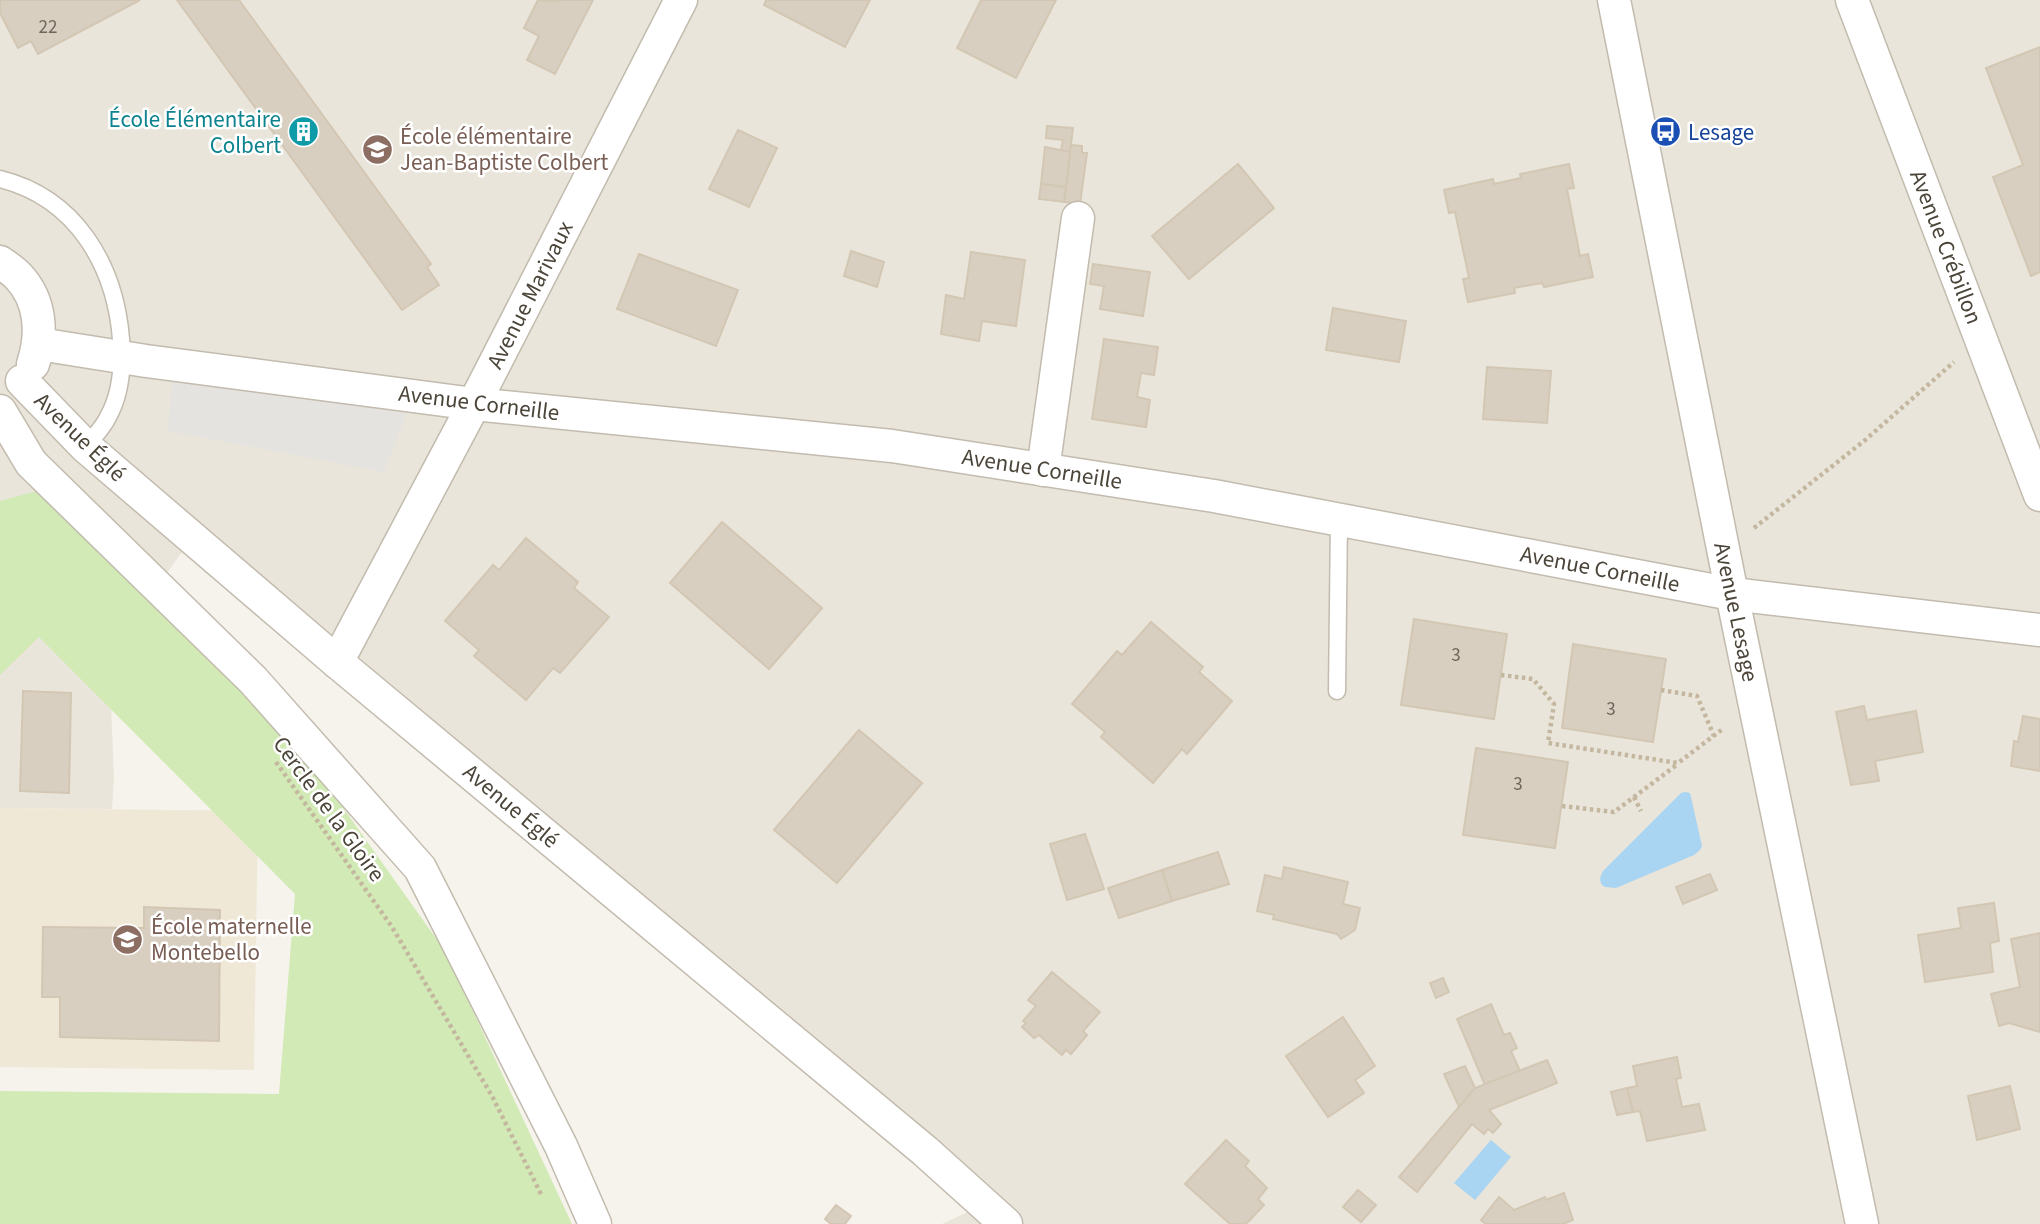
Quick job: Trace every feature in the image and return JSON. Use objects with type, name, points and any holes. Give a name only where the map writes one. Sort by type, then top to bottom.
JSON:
[{"type":"street","name":"Avenue Marivaux","points":[[337,662],[474,404],[681,0]]},
{"type":"street","name":"Avenue Lesage","points":[[1614,0],[1732,594],[1862,1224]]},
{"type":"street","name":"Avenue Crébillon","points":[[1852,0],[2040,495]]},
{"type":"street","points":[[1043,470],[1078,218]]},
{"type":"street","points":[[0,262],[18,276],[32,296],[40,320],[39,344],[33,364],[11,391]]},
{"type":"street","name":"Avenue Corneille","points":[[39,344],[123,358],[474,404],[892,446],[1214,496],[1732,594],[2040,630]]},
{"type":"street","name":"Avenue Églé","points":[[11,391],[86,447],[337,662],[925,1151],[1006,1224]]},
{"type":"street","points":[[0,411],[31,463],[253,680],[419,868],[561,1146],[595,1224]]},
{"type":"lane","points":[[0,179],[12,182],[55,206],[85,234],[107,272],[116,299],[123,358],[118,391],[108,417],[86,447]]},
{"type":"lane","points":[[1337,691],[1339,520]]},
{"type":"path","points":[[1756,540],[1754,527],[1864,441],[1981,338]]},
{"type":"path","points":[[1501,676],[1533,679],[1554,704],[1548,743],[1678,763]]},
{"type":"path","points":[[1661,690],[1697,696],[1714,736]]},
{"type":"path","points":[[1562,806],[1614,812],[1723,729]]},
{"type":"path","name":"Cercle de la Gloire","points":[[273,757],[391,927],[492,1096],[544,1201]]},
{"type":"path","points":[[1634,797],[1642,811]]},
{"type":"shaded area","points":[[0,0],[2040,0],[2040,1224],[942,1224],[968,1212],[197,531],[109,654],[114,779],[112,809],[0,808]]},
{"type":"shaded area","points":[[172,377],[407,413],[384,472],[168,431]]},
{"type":"shaded area","name":"École maternelle Montebello","points":[[0,808],[258,811],[254,1070],[0,1067]]},
{"type":"green space","points":[[48,488],[297,743],[445,951],[572,1224],[0,1224],[0,1091],[279,1094],[295,894],[39,637],[0,675],[0,501]]},
{"type":"water","points":[[1685,792],[1690,793],[1702,846],[1700,850],[1616,888],[1601,884],[1603,871]]},
{"type":"water","points":[[1491,1140],[1511,1157],[1475,1200],[1454,1183]]},
{"type":"building","points":[[0,0],[140,0],[38,54],[31,41],[18,48],[0,13]]},
{"type":"building","name":"École Élémentaire Colbert","points":[[177,0],[239,0],[431,264],[427,267],[439,285],[402,310]]},
{"type":"building","points":[[538,0],[593,0],[555,74],[527,60],[539,36],[524,28]]},
{"type":"building","points":[[766,0],[870,0],[845,47],[764,5]]},
{"type":"building","points":[[981,0],[1056,0],[1016,78],[957,48]]},
{"type":"building","points":[[2040,47],[2040,272],[2031,276],[1993,177],[2023,165],[1986,68]]},
{"type":"building","points":[[1047,126],[1073,128],[1070,152],[1061,150],[1063,140],[1046,138]]},
{"type":"building","points":[[738,130],[777,148],[749,207],[709,189]]},
{"type":"building","points":[[1071,145],[1082,146],[1082,153],[1087,153],[1080,204],[1064,202]]},
{"type":"building","points":[[1045,147],[1070,152],[1066,187],[1041,184]]},
{"type":"building","points":[[1238,164],[1274,208],[1189,279],[1152,236]]},
{"type":"building","points":[[1569,164],[1574,188],[1567,189],[1580,256],[1588,254],[1593,277],[1544,287],[1542,283],[1514,288],[1515,293],[1468,302],[1463,279],[1469,278],[1455,212],[1449,213],[1444,190],[1493,179],[1494,184],[1521,178],[1520,174]]},
{"type":"building","points":[[1041,184],[1066,187],[1064,202],[1039,199]]},
{"type":"building","points":[[851,251],[884,262],[877,287],[844,276]]},
{"type":"building","points":[[971,252],[1025,260],[1016,326],[982,321],[979,341],[941,334],[946,295],[964,299]]},
{"type":"building","points":[[639,254],[738,290],[716,346],[617,309]]},
{"type":"building","points":[[1093,264],[1150,272],[1143,316],[1100,309],[1104,286],[1090,284]]},
{"type":"building","points":[[1333,308],[1406,321],[1399,362],[1326,350]]},
{"type":"building","points":[[1104,339],[1158,347],[1154,375],[1141,373],[1137,397],[1150,400],[1146,427],[1092,419]]},
{"type":"building","points":[[1487,367],[1551,371],[1547,423],[1483,419]]},
{"type":"building","points":[[722,522],[822,608],[769,669],[670,583]]},
{"type":"building","points":[[526,538],[578,582],[574,588],[609,617],[560,673],[553,668],[526,700],[474,656],[479,650],[445,621],[493,565],[499,570]]},
{"type":"building","points":[[1414,619],[1507,634],[1494,719],[1401,705]]},
{"type":"building","points":[[1151,622],[1203,667],[1199,672],[1232,701],[1187,754],[1182,749],[1153,783],[1101,737],[1105,732],[1072,704],[1117,651],[1122,655]]},
{"type":"building","points":[[1573,644],[1666,659],[1653,742],[1562,728]]},
{"type":"building","points":[[23,691],[71,693],[69,793],[20,791]]},
{"type":"building","points":[[1864,706],[1867,720],[1916,711],[1923,752],[1875,761],[1879,781],[1851,785],[1836,712]]},
{"type":"building","points":[[2023,716],[2040,719],[2040,771],[2011,766],[2014,741],[2018,742]]},
{"type":"building","points":[[859,730],[922,783],[837,883],[774,830]]},
{"type":"building","points":[[1476,748],[1568,762],[1555,848],[1463,835]]},
{"type":"building","points":[[1085,834],[1104,889],[1067,900],[1050,844]]},
{"type":"building","points":[[1218,852],[1229,884],[1172,901],[1162,870]]},
{"type":"building","points":[[1284,867],[1348,882],[1343,904],[1360,908],[1355,930],[1341,939],[1337,934],[1273,919],[1274,915],[1257,911],[1265,875],[1282,879]]},
{"type":"building","points":[[1162,870],[1172,901],[1119,918],[1108,888]]},
{"type":"building","points":[[1710,874],[1717,890],[1683,904],[1676,887]]},
{"type":"building","points":[[1994,903],[1999,941],[1990,943],[1993,972],[1925,982],[1918,935],[1961,928],[1958,908]]},
{"type":"building","points":[[144,907],[220,910],[219,1041],[60,1037],[60,997],[42,997],[43,927],[144,928]]},
{"type":"building","points":[[2040,933],[2040,1032],[2009,1023],[1999,1026],[1991,994],[2020,987],[2011,939]]},
{"type":"building","points":[[1052,972],[1100,1012],[1083,1031],[1087,1035],[1071,1054],[1066,1050],[1062,1055],[1039,1035],[1034,1038],[1022,1027],[1026,1023],[1023,1021],[1036,1006],[1028,1000]]},
{"type":"building","points":[[1443,978],[1449,992],[1436,998],[1430,983]]},
{"type":"building","points":[[1491,1004],[1504,1035],[1510,1033],[1517,1048],[1511,1051],[1520,1071],[1485,1085],[1457,1019]]},
{"type":"building","points":[[1343,1017],[1375,1066],[1355,1080],[1364,1093],[1328,1117],[1286,1056]]},
{"type":"building","points":[[1677,1057],[1681,1078],[1676,1079],[1682,1107],[1699,1104],[1705,1130],[1647,1141],[1640,1111],[1633,1112],[1627,1088],[1637,1086],[1633,1066]]},
{"type":"building","points":[[1547,1060],[1557,1083],[1489,1110],[1501,1124],[1493,1133],[1488,1129],[1484,1134],[1472,1124],[1417,1192],[1399,1177],[1475,1088]]},
{"type":"building","points":[[1465,1066],[1475,1088],[1459,1107],[1444,1074]]},
{"type":"building","points":[[2010,1086],[2020,1129],[1977,1140],[1968,1096]]},
{"type":"building","points":[[1627,1088],[1633,1112],[1617,1115],[1611,1092]]},
{"type":"building","points":[[1226,1140],[1249,1161],[1245,1166],[1267,1188],[1258,1199],[1264,1205],[1246,1224],[1230,1224],[1185,1184]]},
{"type":"building","points":[[1358,1190],[1376,1205],[1361,1222],[1343,1207]]},
{"type":"building","points":[[1564,1193],[1573,1220],[1563,1224],[1486,1224],[1481,1220],[1499,1197],[1514,1210],[1545,1197],[1546,1200]]},
{"type":"building","points":[[836,1205],[851,1216],[845,1224],[831,1224],[825,1219]]},
{"type":"place","name":"École Élémentaire Colbert","points":[[304,132]]},
{"type":"place","name":"Lesage","points":[[1665,132]]},
{"type":"place","name":"École élémentaire Jean-Baptiste Colbert","points":[[377,149]]},
{"type":"place","name":"École maternelle Montebello","points":[[128,939]]}]
